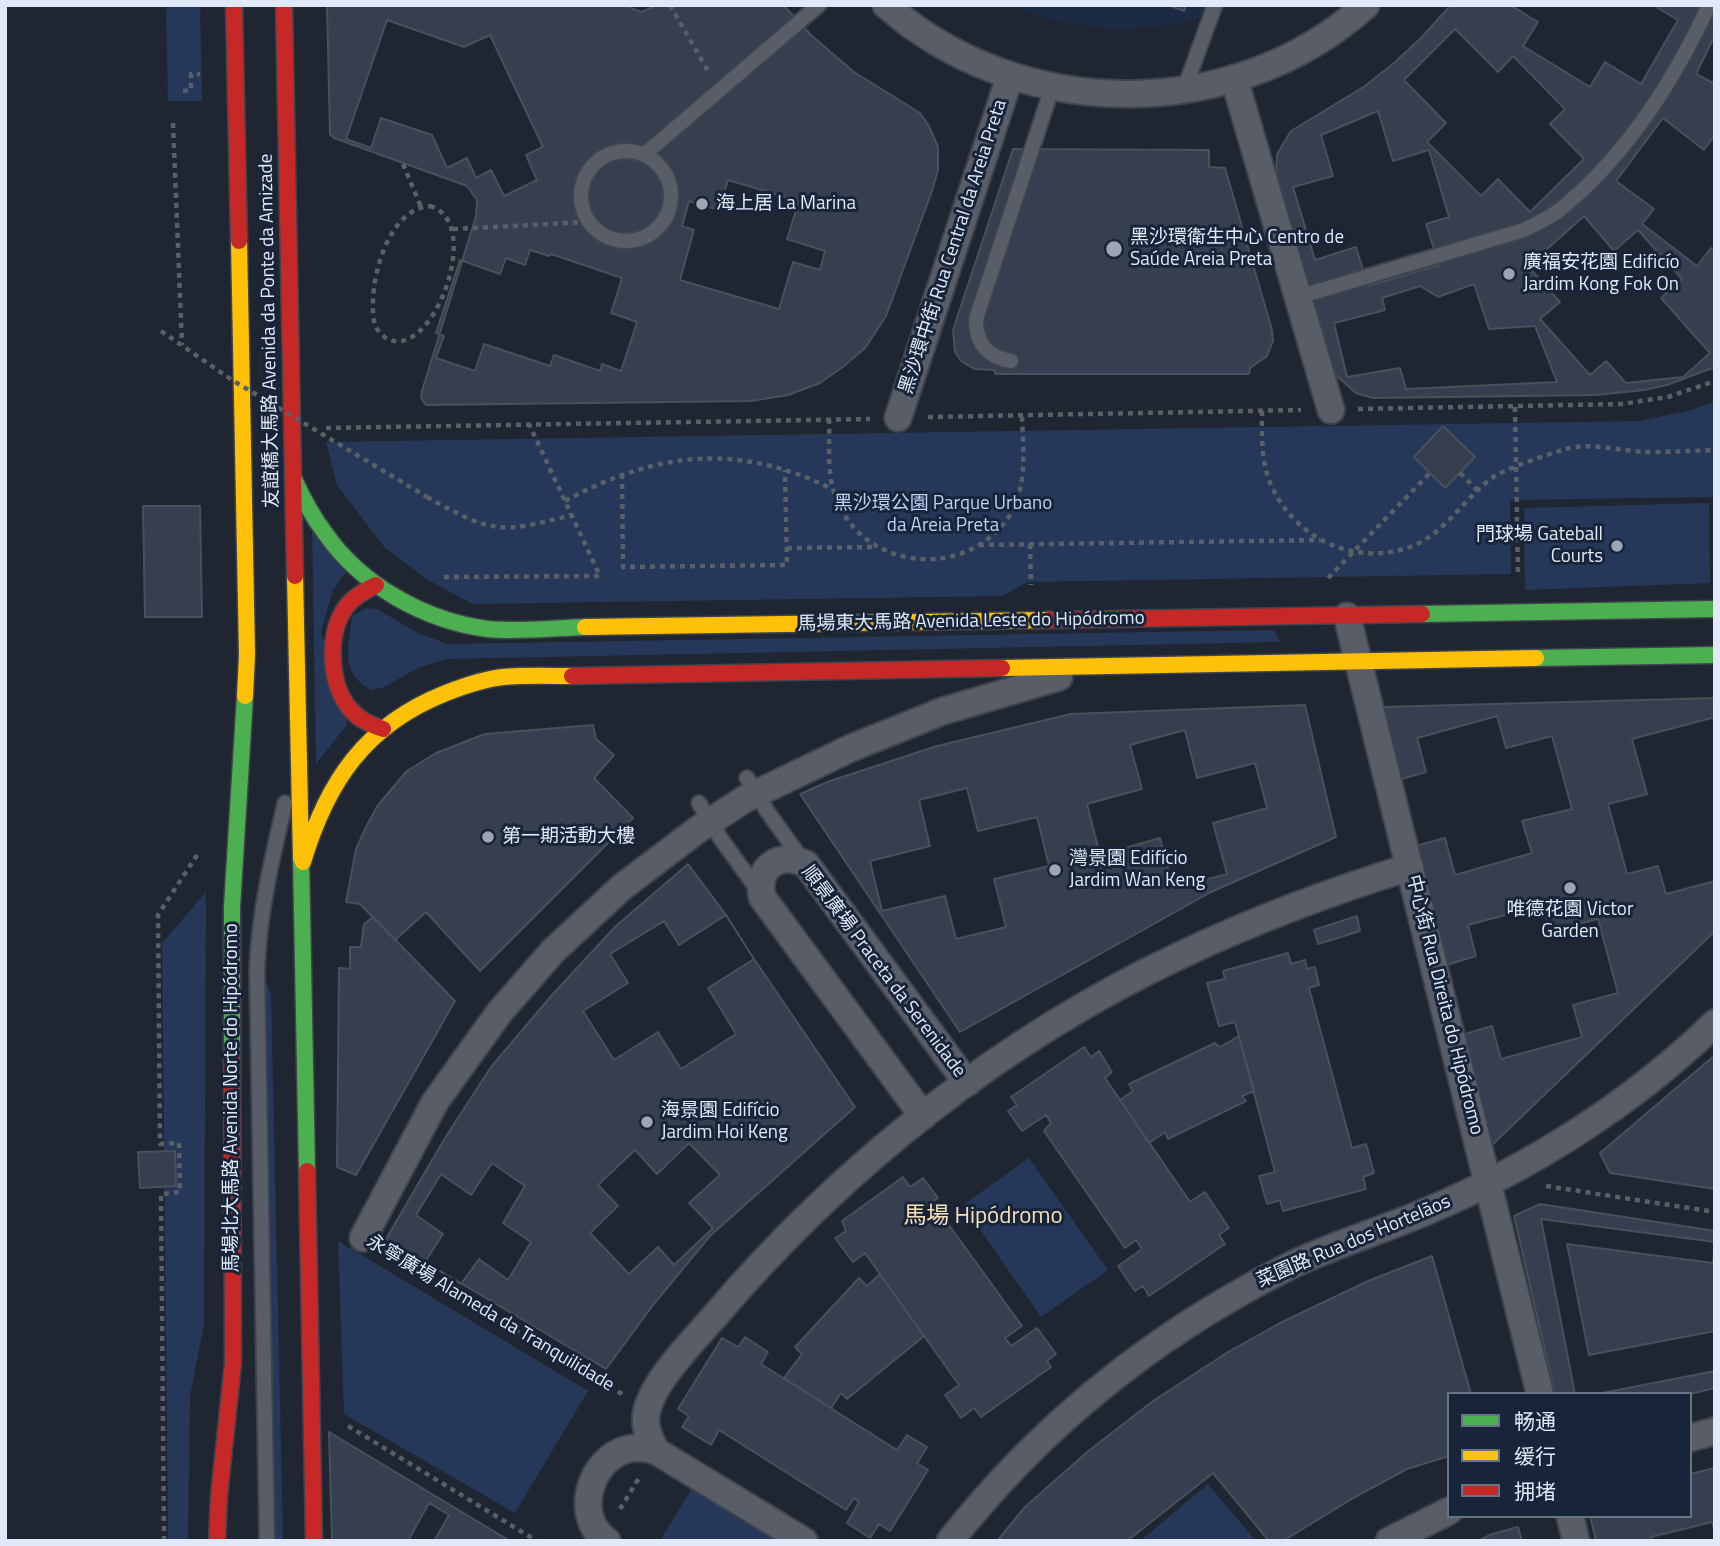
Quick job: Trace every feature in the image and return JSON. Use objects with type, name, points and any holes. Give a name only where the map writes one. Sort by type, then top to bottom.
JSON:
[{"type":"main road","name":"友誼橋大馬路 Avenida da Ponte da Amizade","points":[[234,5],[247,655]]},
{"type":"main road","name":"友誼橋大馬路 Avenida da Ponte da Amizade","points":[[284,5],[299,744]]},
{"type":"main road","name":"馬場東大馬路 Avenida Leste do Hipódromo","points":[[293,477],[308,509],[331,544],[360,573],[393,597],[429,615],[469,626],[510,630],[1715,609]]},
{"type":"main road","points":[[376,585],[356,595],[338,619],[333,639],[334,676],[340,695],[350,711],[365,723],[383,729]]},
{"type":"main road","name":"馬場北大馬路 Avenida Norte do Hipódromo","points":[[217,1541],[233,1363],[232,907],[247,655]]},
{"type":"main road","points":[[301,870],[317,817],[334,784],[357,754],[383,729],[413,707],[446,691],[519,675],[1715,655]]},
{"type":"main road","points":[[299,744],[314,1541]]},
{"type":"main road","points":[[207,1541],[223,1455]]},
{"type":"street","name":"黑沙環中街 Rua Central da Areia Preta","points":[[886,5],[946,48],[1010,76],[1052,88],[1117,95],[1184,90],[1234,78],[1290,56],[1315,42],[1358,7]]},
{"type":"street","name":"黑沙環中街 Rua Central da Areia Preta","points":[[898,418],[1010,76]]},
{"type":"street","points":[[1234,78],[1331,410]]},
{"type":"street","name":"中心街 Rua Direita do Hipódromo","points":[[1347,616],[1492,1180],[1540,1392]]},
{"type":"street","points":[[363,1238],[435,1102],[499,1013],[553,951],[622,887],[711,813],[752,786],[943,711],[1098,665]]},
{"type":"street","name":"順景廣場 Praceta da Serenidade","points":[[762,897],[762,879],[772,864],[789,859],[806,864],[967,1083]]},
{"type":"street","points":[[656,1451],[646,1427],[647,1409],[666,1375],[753,1273],[831,1195],[923,1116],[967,1083],[1075,1012],[1182,954],[1294,906],[1410,867]]},
{"type":"street","points":[[762,897],[923,1116]]},
{"type":"street","name":"菜園路 Rua dos Hortelãos","points":[[950,1541],[975,1509],[1028,1452],[1086,1399],[1147,1351],[1212,1308],[1280,1270],[1351,1239],[1424,1213],[1492,1180],[1569,1136],[1638,1089],[1715,1023]]},
{"type":"street","points":[[1692,1437],[1715,1431]]},
{"type":"street","points":[[607,1541],[594,1528],[588,1515],[587,1500],[591,1486],[602,1466],[613,1456],[641,1447],[656,1451],[804,1541]]},
{"type":"street","points":[[1389,1541],[1447,1512]]},
{"type":"street","points":[[1570,1518],[1576,1541]]},
{"type":"lane","points":[[645,154],[819,5]]},
{"type":"lane","points":[[1184,90],[1215,5]]},
{"type":"lane","points":[[1298,296],[1524,230],[1555,213],[1588,184],[1645,118],[1681,62],[1709,5]]},
{"type":"lane","points":[[1011,361],[998,359],[988,353],[980,343],[976,319],[1052,88]]},
{"type":"lane","points":[[631,150],[645,154],[657,162],[667,175],[671,205],[661,225],[643,239],[628,242],[613,240],[599,233],[589,222],[583,209],[581,194],[591,167],[602,158],[616,151],[631,150]]},
{"type":"lane","points":[[267,1541],[257,970],[266,883],[299,744]]},
{"type":"lane","points":[[752,786],[806,864]]},
{"type":"lane","points":[[711,813],[762,897]]},
{"type":"path","points":[[670,5],[720,89]]},
{"type":"path","points":[[183,91],[191,90],[191,74],[198,74]]},
{"type":"path","points":[[173,123],[182,345]]},
{"type":"path","points":[[403,164],[421,207]]},
{"type":"path","points":[[421,207],[438,208],[445,214],[453,229],[452,267],[440,303],[415,336],[399,342],[383,336],[374,322],[373,281],[385,244],[407,215],[421,207]]},
{"type":"path","points":[[453,229],[589,222]]},
{"type":"path","points":[[161,331],[232,380],[466,519],[503,529],[525,527],[571,514]]},
{"type":"path","points":[[829,419],[833,489],[847,519],[879,547],[898,556],[930,561],[961,555],[989,538],[1010,514],[1021,484],[1024,415],[1597,405],[1646,401],[1690,391],[1715,381]]},
{"type":"path","points":[[1515,407],[1518,575]]},
{"type":"path","points":[[1262,411],[1268,478],[1283,509],[1308,533],[1321,540],[1339,549],[1373,554],[1407,548],[1438,532],[1493,476],[1569,448],[1605,447],[1643,452],[1715,450]]},
{"type":"path","points":[[292,428],[809,420]]},
{"type":"path","points":[[439,577],[600,576],[529,424]]},
{"type":"path","points":[[565,501],[601,482],[641,467],[694,459],[727,458],[769,465],[810,478],[833,489]]},
{"type":"path","points":[[622,474],[623,567],[787,565],[785,470]]},
{"type":"path","points":[[1327,579],[1430,473]]},
{"type":"path","points":[[1460,473],[1478,491]]},
{"type":"path","points":[[978,545],[1321,540]]},
{"type":"path","points":[[787,548],[879,547]]},
{"type":"path","points":[[164,1541],[161,1194],[180,1192],[179,1143],[160,1144],[158,915],[201,849]]},
{"type":"path","points":[[1492,1180],[1715,1212]]},
{"type":"path","name":"永寧廣場 Alameda da Tranquilidade","points":[[363,1238],[647,1409]]},
{"type":"path","points":[[311,1404],[537,1541]]},
{"type":"shaded area","points":[[1006,5],[1240,5],[1178,24],[1104,29],[1055,21]]},
{"type":"green space","points":[[166,5],[200,5],[202,101],[168,101]]},
{"type":"green space","name":"黑沙環公園 Parque Urbano da Areia Preta","points":[[1715,401],[1715,497],[1510,500],[1511,574],[1027,582],[1003,596],[473,604],[426,579],[385,548],[337,485],[326,442],[1639,421],[1692,410]]},
{"type":"green space","name":"門球場 Gateball Courts","points":[[1709,503],[1710,583],[1525,590],[1524,508]]},
{"type":"green space","points":[[312,526],[348,569],[333,590],[321,632],[347,725],[316,764]]},
{"type":"green space","points":[[366,608],[377,609],[418,633],[447,644],[1274,630],[1280,642],[447,659],[420,667],[384,687],[371,690],[354,675],[348,658],[352,616]]},
{"type":"green space","points":[[206,892],[204,1324],[190,1396],[188,1541],[168,1541],[162,943]]},
{"type":"green space","points":[[261,982],[267,983],[271,995],[283,1541],[265,1541]]},
{"type":"green space","points":[[1029,1158],[1108,1270],[1041,1317],[963,1205]]},
{"type":"green space","points":[[338,1241],[588,1391],[515,1513],[344,1414]]},
{"type":"green space","points":[[1208,1484],[1256,1541],[1140,1541]]},
{"type":"green space","points":[[692,1488],[778,1541],[660,1541]]},
{"type":"building","name":"海上居 La Marina","points":[[327,5],[624,5],[641,12],[658,5],[783,5],[812,36],[854,72],[920,113],[938,147],[938,170],[932,191],[886,316],[865,348],[844,366],[820,383],[788,395],[751,401],[426,405],[421,398],[422,391],[476,216],[477,200],[467,186],[334,138],[330,134]]},
{"type":"building","points":[[1168,5],[1186,5],[1184,11]]},
{"type":"building","name":"廣福安花園 Edificío Jardim Kong Fok On","points":[[1451,5],[1715,5],[1715,367],[1667,385],[1596,395],[1373,398],[1356,393],[1336,375],[1276,180],[1277,154],[1291,131],[1365,86],[1421,38]]},
{"type":"building","points":[[1510,5],[1653,5],[1678,20],[1641,84],[1605,62],[1590,87],[1523,46],[1538,22]]},
{"type":"building","points":[[387,20],[464,47],[490,35],[543,147],[526,155],[537,180],[504,196],[491,170],[476,178],[467,158],[447,168],[432,135],[381,118],[371,148],[346,139]]},
{"type":"building","points":[[1455,29],[1498,72],[1513,56],[1565,109],[1550,124],[1584,159],[1530,212],[1498,179],[1481,196],[1427,142],[1446,123],[1404,80]]},
{"type":"building","points":[[1715,35],[1715,84],[1696,74]]},
{"type":"building","points":[[1378,111],[1393,161],[1429,150],[1449,217],[1426,224],[1439,265],[1368,286],[1356,247],[1315,260],[1293,187],[1333,176],[1321,135]]},
{"type":"building","points":[[1663,118],[1704,150],[1715,135],[1715,251],[1711,248],[1697,266],[1642,224],[1654,209],[1616,181]]},
{"type":"building","name":"黑沙環衛生中心 Centro de Saúde Areia Preta","points":[[1013,149],[1209,150],[1209,167],[1225,168],[1272,330],[1273,341],[1267,356],[1250,368],[1249,374],[996,374],[994,370],[974,369],[961,361],[955,352],[953,330]]},
{"type":"building","points":[[728,180],[799,201],[787,239],[825,251],[820,270],[793,262],[779,309],[680,280],[694,230],[682,226],[689,201],[719,210]]},
{"type":"building","points":[[1584,216],[1614,251],[1638,230],[1682,279],[1661,298],[1710,353],[1683,377],[1626,383],[1606,361],[1590,375],[1540,319],[1560,302],[1528,266]]},
{"type":"building","points":[[530,250],[549,256],[551,254],[622,278],[611,313],[637,322],[621,371],[602,364],[600,371],[554,355],[550,366],[484,344],[475,371],[436,358],[444,336],[436,333],[460,260],[500,274],[506,258],[525,265]]},
{"type":"building","points":[[1474,284],[1489,329],[1535,326],[1557,382],[1406,389],[1400,368],[1347,377],[1334,323],[1385,310],[1382,298],[1420,286],[1438,297]]},
{"type":"building","points":[[1443,426],[1475,457],[1445,488],[1414,457]]},
{"type":"building","points":[[143,506],[200,506],[202,617],[145,617]]},
{"type":"building","name":"唯德花園 Victor Garden","points":[[1715,698],[1715,931],[1490,1147],[1382,707]]},
{"type":"building","name":"灣景園 Edifício Jardim Wan Keng","points":[[1305,705],[1336,837],[1211,892],[960,1032],[800,794],[830,781],[937,746],[1071,714]]},
{"type":"building","points":[[1497,716],[1506,748],[1552,736],[1572,809],[1522,821],[1532,853],[1455,875],[1445,838],[1416,846],[1398,780],[1426,772],[1417,738]]},
{"type":"building","points":[[1715,717],[1715,881],[1666,894],[1658,866],[1627,874],[1608,804],[1647,794],[1632,739]]},
{"type":"building","name":"第一期活動大樓","points":[[593,725],[596,739],[614,755],[594,778],[633,818],[480,971],[426,912],[395,940],[360,904],[346,902],[356,849],[367,825],[378,805],[407,771],[436,753],[485,734]]},
{"type":"building","points":[[1185,730],[1197,778],[1255,763],[1267,808],[1213,823],[1227,874],[1173,888],[1160,838],[1100,855],[1087,804],[1142,789],[1130,745]]},
{"type":"building","points":[[967,788],[978,831],[1037,817],[1049,866],[994,879],[1006,927],[956,939],[945,896],[882,911],[870,861],[930,846],[919,800]]},
{"type":"building","name":"海景園 Edifício Jardim Hoi Keng","points":[[688,864],[726,915],[855,1107],[710,1236],[653,1305],[606,1369],[386,1239],[445,1138],[491,1067],[552,995],[616,926]]},
{"type":"building","points":[[1543,905],[1550,931],[1598,919],[1618,993],[1573,1005],[1582,1037],[1501,1059],[1492,1026],[1462,1035],[1443,966],[1476,956],[1468,925]]},
{"type":"building","points":[[726,915],[754,959],[708,988],[736,1034],[681,1069],[658,1032],[614,1060],[583,1011],[628,983],[610,954],[664,921],[679,945]]},
{"type":"building","points":[[1357,916],[1360,931],[1318,944],[1314,930]]},
{"type":"building","points":[[373,917],[455,1001],[356,1175],[337,1167],[339,968],[350,969],[350,947],[361,947],[364,924]]},
{"type":"building","points":[[1288,953],[1291,964],[1305,960],[1307,969],[1315,967],[1319,985],[1309,988],[1352,1148],[1366,1144],[1374,1173],[1363,1177],[1366,1189],[1283,1211],[1280,1200],[1267,1204],[1259,1176],[1275,1172],[1235,1022],[1219,1026],[1207,983],[1225,979],[1223,971]]},
{"type":"building","points":[[1239,1036],[1254,1091],[1242,1096],[1246,1101],[1168,1139],[1165,1132],[1149,1143],[1120,1100],[1133,1091],[1129,1084],[1215,1043],[1220,1047]]},
{"type":"building","points":[[1084,1047],[1091,1057],[1099,1051],[1112,1072],[1105,1078],[1190,1202],[1205,1192],[1229,1228],[1219,1235],[1225,1244],[1149,1296],[1143,1286],[1135,1291],[1118,1266],[1142,1249],[1136,1240],[1125,1248],[1044,1131],[1051,1123],[1046,1115],[1022,1131],[1008,1111],[1017,1105],[1011,1097]]},
{"type":"building","points":[[1715,1055],[1715,1189],[1610,1173],[1600,1153]]},
{"type":"building","points":[[689,1143],[720,1175],[689,1203],[713,1228],[674,1265],[658,1247],[629,1274],[590,1233],[618,1206],[598,1185],[635,1150],[657,1174]]},
{"type":"building","points":[[175,1151],[176,1186],[140,1188],[138,1152]]},
{"type":"building","points":[[492,1163],[525,1186],[503,1223],[531,1242],[508,1280],[479,1259],[461,1284],[425,1262],[443,1234],[416,1215],[441,1174],[471,1195]]},
{"type":"building","points":[[903,1177],[910,1187],[923,1178],[938,1198],[912,1217],[918,1225],[938,1210],[1022,1326],[1005,1338],[1011,1346],[1037,1328],[1056,1354],[1047,1361],[1051,1367],[981,1417],[974,1408],[961,1418],[945,1395],[959,1385],[865,1253],[853,1262],[835,1238],[846,1231],[842,1221]]},
{"type":"building","points":[[1540,1204],[1715,1231],[1715,1388],[1692,1394],[1555,1392],[1514,1216]]},
{"type":"building","points":[[1541,1219],[1715,1242],[1713,1263],[1567,1244],[1589,1355],[1715,1331],[1715,1371],[1607,1392],[1575,1392]]},
{"type":"building","points":[[1432,1256],[1470,1392],[1447,1392],[1447,1457],[1407,1469],[1283,1541],[1269,1541],[1213,1473],[1127,1541],[997,1541],[1025,1507],[1086,1453],[1153,1401],[1228,1352],[1280,1323],[1368,1281]]},
{"type":"building","points":[[880,1274],[924,1336],[847,1399],[841,1393],[831,1408],[784,1378],[802,1354],[795,1347],[859,1278],[867,1286]]},
{"type":"building","points":[[745,1337],[768,1352],[761,1364],[897,1450],[907,1435],[927,1447],[917,1463],[928,1470],[890,1531],[879,1524],[870,1538],[847,1523],[859,1502],[854,1498],[846,1510],[719,1430],[711,1445],[682,1427],[689,1416],[678,1409],[722,1338],[738,1347]]},
{"type":"building","points":[[329,1432],[510,1541],[332,1541]]},
{"type":"building","points":[[1715,1468],[1715,1532],[1712,1522],[1651,1537],[1652,1541],[1596,1541],[1590,1518],[1692,1518],[1692,1474]]},
{"type":"building","points":[[429,1503],[449,1515],[434,1541],[408,1541]]},
{"type":"building","points":[[1518,1527],[1522,1541],[1478,1541],[1492,1534]]},
{"type":"traffic: fast","points":[[293,477],[316,520],[340,552],[357,569],[396,598],[441,618],[488,629],[585,627]]},
{"type":"traffic: fast","points":[[1422,614],[1715,609]]},
{"type":"traffic: fast","points":[[1536,658],[1715,655]]},
{"type":"traffic: fast","points":[[232,1056],[232,907],[245,696]]},
{"type":"traffic: fast","points":[[301,858],[307,1171]]},
{"type":"traffic: slow","points":[[239,241],[247,655],[245,696]]},
{"type":"traffic: slow","points":[[295,576],[301,858]]},
{"type":"traffic: slow","points":[[585,627],[1049,620]]},
{"type":"traffic: slow","points":[[1002,668],[1536,658]]},
{"type":"traffic: slow","points":[[303,862],[324,806],[337,782],[371,739],[393,722],[418,706],[481,681],[511,676],[572,676]]},
{"type":"traffic: jam","points":[[234,5],[239,241]]},
{"type":"traffic: jam","points":[[284,5],[295,576]]},
{"type":"traffic: jam","points":[[376,585],[355,597],[346,607],[335,631],[333,660],[338,688],[351,710],[366,722],[383,729]]},
{"type":"traffic: jam","points":[[1049,620],[1422,614]]},
{"type":"traffic: jam","points":[[572,676],[1002,668]]},
{"type":"traffic: jam","points":[[217,1541],[233,1363],[232,1056]]},
{"type":"traffic: jam","points":[[307,1171],[314,1541]]},
{"type":"place","name":"海上居 La Marina","points":[[702,204]]},
{"type":"place","name":"黑沙環衛生中心 Centro de Saúde Areia Preta","points":[[1114,249]]},
{"type":"place","name":"廣福安花園 Edificío Jardim Kong Fok On","points":[[1509,274]]},
{"type":"place","name":"門球場 Gateball Courts","points":[[1617,546]]},
{"type":"place","name":"第一期活動大樓","points":[[488,837]]},
{"type":"place","name":"灣景園 Edifício Jardim Wan Keng","points":[[1055,870]]},
{"type":"place","name":"唯德花園 Victor Garden","points":[[1570,888]]},
{"type":"place","name":"海景園 Edifício Jardim Hoi Keng","points":[[647,1122]]},
{"type":"district","name":"馬場 Hipódromo","points":[[983,1217]]}]
